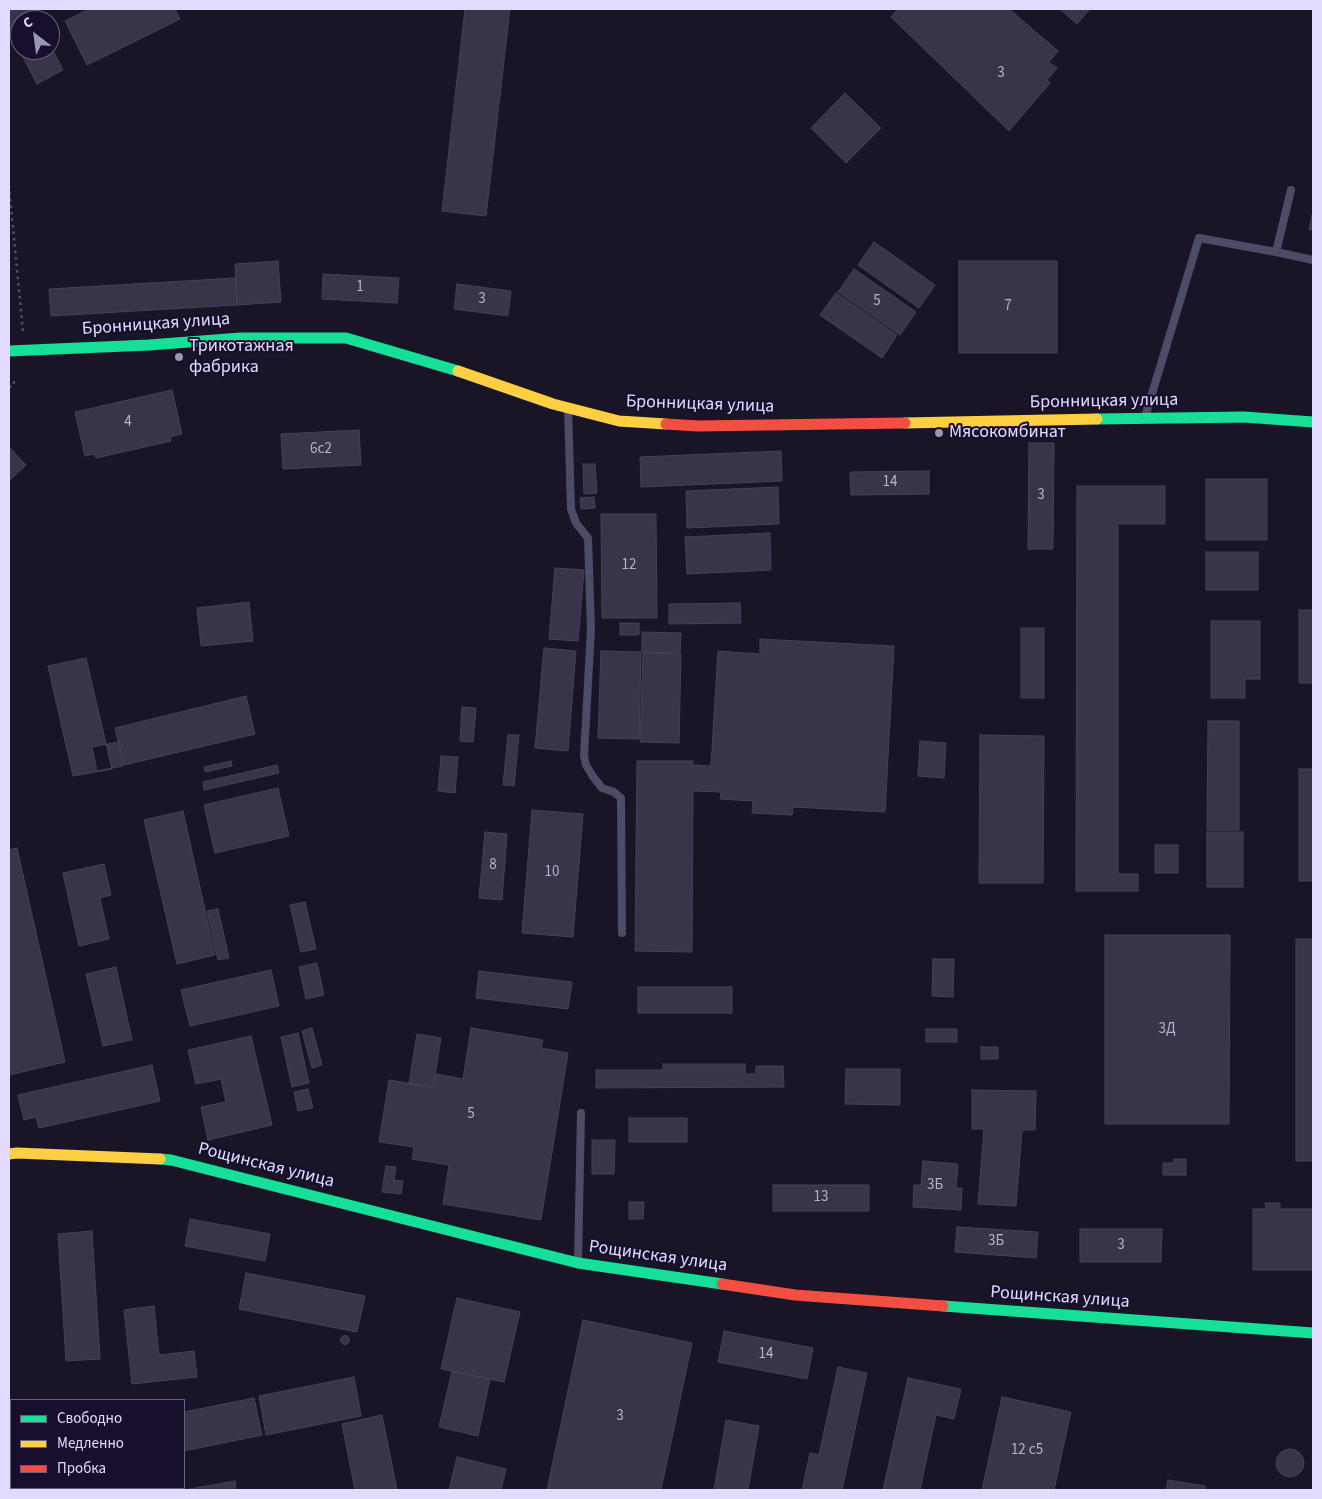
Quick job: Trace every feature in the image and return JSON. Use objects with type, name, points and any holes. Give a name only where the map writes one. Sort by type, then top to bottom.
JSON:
[{"type":"street","name":"Бронницкая улица","points":[[9,351],[241,338],[346,338],[446,367],[553,404],[619,421],[698,426],[1244,417],[1313,422]]},
{"type":"street","name":"Рощинская улица","points":[[9,1154],[171,1160],[578,1263],[795,1295],[1313,1333]]},
{"type":"lane","points":[[1276,252],[1291,190]]},
{"type":"lane","points":[[1144,419],[1199,238],[1313,260]]},
{"type":"lane","points":[[568,408],[571,509],[576,523],[588,538],[591,628],[584,756],[586,765],[602,788],[614,792],[621,798],[622,933]]},
{"type":"lane","points":[[578,1263],[581,1113]]},
{"type":"path","points":[[9,186],[23,332]]},
{"type":"path","points":[[9,387],[13,386],[16,378]]},
{"type":"building","points":[[9,9],[31,9],[10,10],[10,32]]},
{"type":"building","points":[[89,9],[175,9],[180,19],[87,65],[65,21]]},
{"type":"building","points":[[465,9],[510,9],[486,216],[442,211]]},
{"type":"building","points":[[898,9],[1009,9],[1058,51],[1049,62],[1057,68],[1047,80],[1050,83],[1009,131],[891,17]]},
{"type":"building","points":[[1060,9],[1090,9],[1077,24]]},
{"type":"building","points":[[25,60],[58,60],[63,70],[37,84]]},
{"type":"building","points":[[845,93],[881,128],[846,163],[811,128]]},
{"type":"building","points":[[1313,211],[1313,230],[1309,229]]},
{"type":"building","points":[[874,242],[935,285],[919,308],[858,265]]},
{"type":"building","points":[[278,261],[281,302],[237,305],[235,264]]},
{"type":"building","points":[[959,261],[1057,261],[1057,353],[959,353]]},
{"type":"building","points":[[854,269],[916,312],[900,335],[838,292]]},
{"type":"building","points":[[323,274],[399,278],[397,303],[322,299]]},
{"type":"building","points":[[235,278],[237,305],[51,316],[49,289]]},
{"type":"building","points":[[457,284],[511,291],[508,316],[454,309]]},
{"type":"building","points":[[836,293],[897,335],[882,358],[820,315]]},
{"type":"building","points":[[172,390],[182,434],[170,437],[171,441],[96,458],[95,454],[85,456],[75,412]]},
{"type":"building","points":[[359,430],[361,465],[283,469],[281,434]]},
{"type":"building","points":[[1029,443],[1054,443],[1053,549],[1028,549]]},
{"type":"building","points":[[9,447],[26,465],[9,481]]},
{"type":"building","points":[[781,451],[782,481],[641,487],[640,457]]},
{"type":"building","points":[[583,464],[595,464],[597,493],[584,494]]},
{"type":"building","points":[[929,471],[929,494],[851,495],[850,472]]},
{"type":"building","points":[[1206,479],[1267,479],[1267,540],[1206,540]]},
{"type":"building","points":[[1077,486],[1165,486],[1165,524],[1118,524],[1118,874],[1138,874],[1138,891],[1076,891]]},
{"type":"building","points":[[778,487],[779,524],[687,528],[686,491]]},
{"type":"building","points":[[594,497],[595,508],[581,509],[580,498]]},
{"type":"building","points":[[601,514],[656,514],[657,618],[602,618]]},
{"type":"building","points":[[770,533],[771,570],[687,574],[685,537]]},
{"type":"building","points":[[1206,552],[1258,552],[1258,590],[1206,590]]},
{"type":"building","points":[[555,568],[584,570],[578,641],[549,639]]},
{"type":"building","points":[[249,602],[253,641],[201,646],[197,608]]},
{"type":"building","points":[[740,603],[741,623],[669,624],[669,604]]},
{"type":"building","points":[[1299,610],[1313,610],[1313,683],[1299,683]]},
{"type":"building","points":[[1211,621],[1260,621],[1260,679],[1245,679],[1245,698],[1211,698]]},
{"type":"building","points":[[620,623],[639,623],[639,635],[620,635]]},
{"type":"building","points":[[1021,628],[1044,628],[1044,698],[1021,698]]},
{"type":"building","points":[[642,632],[681,633],[680,653],[642,652]]},
{"type":"building","points":[[760,639],[894,646],[885,812],[793,807],[792,815],[752,813],[753,801],[720,799],[721,792],[693,791],[692,952],[635,951],[637,761],[693,761],[693,765],[711,766],[718,651],[760,654]]},
{"type":"building","points":[[544,648],[576,651],[568,751],[535,748]]},
{"type":"building","points":[[601,651],[641,652],[639,739],[598,738]]},
{"type":"building","points":[[643,653],[681,654],[679,743],[640,742]]},
{"type":"building","points":[[86,658],[112,769],[73,776],[48,666]]},
{"type":"building","points":[[246,696],[255,734],[124,765],[115,728]]},
{"type":"building","points":[[462,707],[476,708],[473,742],[460,741]]},
{"type":"building","points":[[1208,721],[1239,721],[1239,830],[1207,830]]},
{"type":"building","points":[[508,735],[519,735],[514,786],[503,785]]},
{"type":"building","points":[[980,735],[1044,736],[1043,883],[979,883]]},
{"type":"building","points":[[920,741],[946,743],[944,778],[918,776]]},
{"type":"building","points":[[119,742],[123,766],[97,771],[92,747]]},
{"type":"building","points":[[441,756],[458,757],[455,793],[438,791]]},
{"type":"building","points":[[231,761],[232,766],[205,772],[204,767]]},
{"type":"building","points":[[277,765],[279,773],[204,790],[203,782]]},
{"type":"building","points":[[1299,769],[1313,769],[1313,881],[1299,881]]},
{"type":"building","points":[[278,788],[289,836],[215,853],[204,805]]},
{"type":"building","points":[[532,810],[583,814],[573,937],[522,933]]},
{"type":"building","points":[[183,811],[215,955],[177,964],[144,820]]},
{"type":"building","points":[[485,832],[507,834],[502,900],[479,898]]},
{"type":"building","points":[[1207,832],[1243,832],[1243,887],[1207,887]]},
{"type":"building","points":[[1155,845],[1178,845],[1178,873],[1155,873]]},
{"type":"building","points":[[17,848],[65,1062],[9,1075],[9,850]]},
{"type":"building","points":[[104,864],[111,895],[100,898],[109,939],[79,946],[63,873]]},
{"type":"building","points":[[305,902],[316,949],[301,952],[290,905]]},
{"type":"building","points":[[218,909],[229,958],[218,960],[207,911]]},
{"type":"building","points":[[1105,935],[1230,935],[1229,1124],[1105,1124]]},
{"type":"building","points":[[1296,939],[1313,939],[1313,1161],[1296,1161]]},
{"type":"building","points":[[933,959],[954,959],[953,997],[932,996]]},
{"type":"building","points":[[317,963],[324,995],[306,999],[299,967]]},
{"type":"building","points":[[116,967],[132,1040],[103,1046],[86,974]]},
{"type":"building","points":[[271,970],[279,1006],[190,1026],[181,990]]},
{"type":"building","points":[[479,971],[572,982],[568,1009],[476,998]]},
{"type":"building","points":[[638,987],[732,987],[732,1013],[638,1013]]},
{"type":"building","points":[[312,1028],[322,1065],[312,1068],[302,1031]]},
{"type":"building","points":[[471,1028],[543,1040],[541,1048],[568,1053],[541,1220],[443,1204],[449,1165],[412,1159],[414,1147],[379,1142],[389,1080],[433,1087],[436,1074],[463,1079]]},
{"type":"building","points":[[926,1029],[957,1029],[957,1042],[926,1042]]},
{"type":"building","points":[[298,1033],[309,1083],[292,1087],[281,1037]]},
{"type":"building","points":[[417,1034],[441,1038],[433,1087],[409,1084]]},
{"type":"building","points":[[251,1036],[272,1125],[208,1140],[201,1107],[226,1102],[221,1079],[196,1084],[188,1050]]},
{"type":"building","points":[[981,1047],[998,1047],[998,1059],[981,1059]]},
{"type":"building","points":[[663,1064],[745,1064],[745,1074],[756,1074],[756,1066],[783,1066],[784,1087],[596,1088],[596,1070],[663,1070]]},
{"type":"building","points":[[152,1065],[160,1101],[39,1128],[36,1117],[24,1120],[18,1095]]},
{"type":"building","points":[[846,1069],[900,1069],[900,1105],[845,1104]]},
{"type":"building","points":[[308,1089],[313,1108],[298,1111],[294,1092]]},
{"type":"building","points":[[972,1090],[1036,1091],[1035,1130],[1022,1130],[1016,1206],[978,1204],[984,1129],[972,1129]]},
{"type":"building","points":[[629,1118],[687,1118],[687,1142],[629,1142]]},
{"type":"building","points":[[592,1140],[615,1140],[614,1174],[592,1174]]},
{"type":"building","points":[[1174,1159],[1186,1159],[1186,1175],[1163,1175],[1163,1163],[1174,1163]]},
{"type":"building","points":[[923,1161],[958,1164],[956,1188],[962,1188],[961,1210],[913,1207],[914,1185],[921,1185]]},
{"type":"building","points":[[386,1166],[396,1167],[394,1180],[403,1181],[401,1194],[382,1192]]},
{"type":"building","points":[[773,1185],[869,1185],[869,1211],[773,1211]]},
{"type":"building","points":[[629,1202],[644,1202],[643,1219],[629,1219]]},
{"type":"building","points":[[1265,1203],[1280,1203],[1280,1209],[1313,1209],[1313,1270],[1253,1270],[1253,1209],[1266,1209]]},
{"type":"building","points":[[190,1219],[270,1234],[265,1261],[185,1246]]},
{"type":"building","points":[[957,1227],[1038,1232],[1036,1258],[955,1252]]},
{"type":"building","points":[[1080,1229],[1162,1229],[1161,1262],[1080,1262]]},
{"type":"building","points":[[92,1231],[100,1359],[66,1361],[58,1234]]},
{"type":"building","points":[[246,1273],[365,1296],[357,1332],[239,1309]]},
{"type":"building","points":[[457,1298],[520,1312],[504,1382],[441,1369]]},
{"type":"building","points":[[154,1306],[159,1355],[194,1351],[197,1377],[132,1384],[124,1310]]},
{"type":"building","points":[[583,1320],[692,1343],[661,1490],[547,1490]]},
{"type":"building","points":[[724,1331],[813,1348],[807,1379],[718,1362]]},
{"type":"building","points":[[345,1335],[350,1340],[345,1345],[340,1340]]},
{"type":"building","points":[[838,1367],[867,1373],[842,1490],[802,1490],[810,1453],[819,1455]]},
{"type":"building","points":[[452,1371],[490,1379],[478,1436],[439,1427]]},
{"type":"building","points":[[354,1377],[361,1416],[266,1435],[259,1396]]},
{"type":"building","points":[[908,1378],[961,1389],[954,1419],[936,1415],[920,1490],[883,1490]]},
{"type":"building","points":[[1002,1397],[1071,1412],[1054,1490],[982,1490]]},
{"type":"building","points":[[254,1398],[262,1435],[185,1451],[185,1412]]},
{"type":"building","points":[[382,1415],[397,1490],[355,1490],[342,1424]]},
{"type":"building","points":[[726,1420],[759,1426],[748,1490],[714,1490]]},
{"type":"building","points":[[9,1428],[10,1428],[9,1466]]},
{"type":"building","points":[[1290,1449],[1300,1453],[1304,1463],[1300,1473],[1290,1477],[1280,1473],[1276,1463],[1280,1453]]},
{"type":"building","points":[[457,1457],[506,1469],[501,1490],[449,1490]]},
{"type":"building","points":[[1168,1480],[1205,1486],[1205,1490],[1166,1490]]},
{"type":"building","points":[[235,1481],[236,1490],[184,1490]]},
{"type":"traffic: fast","points":[[9,351],[149,345],[241,338],[346,338],[458,371]]},
{"type":"traffic: fast","points":[[1097,419],[1244,417],[1313,422]]},
{"type":"traffic: fast","points":[[160,1159],[171,1160],[578,1263],[722,1284]]},
{"type":"traffic: fast","points":[[943,1306],[1313,1333]]},
{"type":"traffic: slow","points":[[458,371],[553,404],[619,421],[666,424]]},
{"type":"traffic: slow","points":[[905,423],[1097,419]]},
{"type":"traffic: slow","points":[[9,1154],[160,1159]]},
{"type":"traffic: jam","points":[[666,424],[698,426],[905,423]]},
{"type":"traffic: jam","points":[[722,1284],[795,1295],[943,1306]]},
{"type":"place","name":"Трикотажная фабрика","points":[[179,357]]},
{"type":"place","name":"Мясокомбинат","points":[[939,433]]}]
